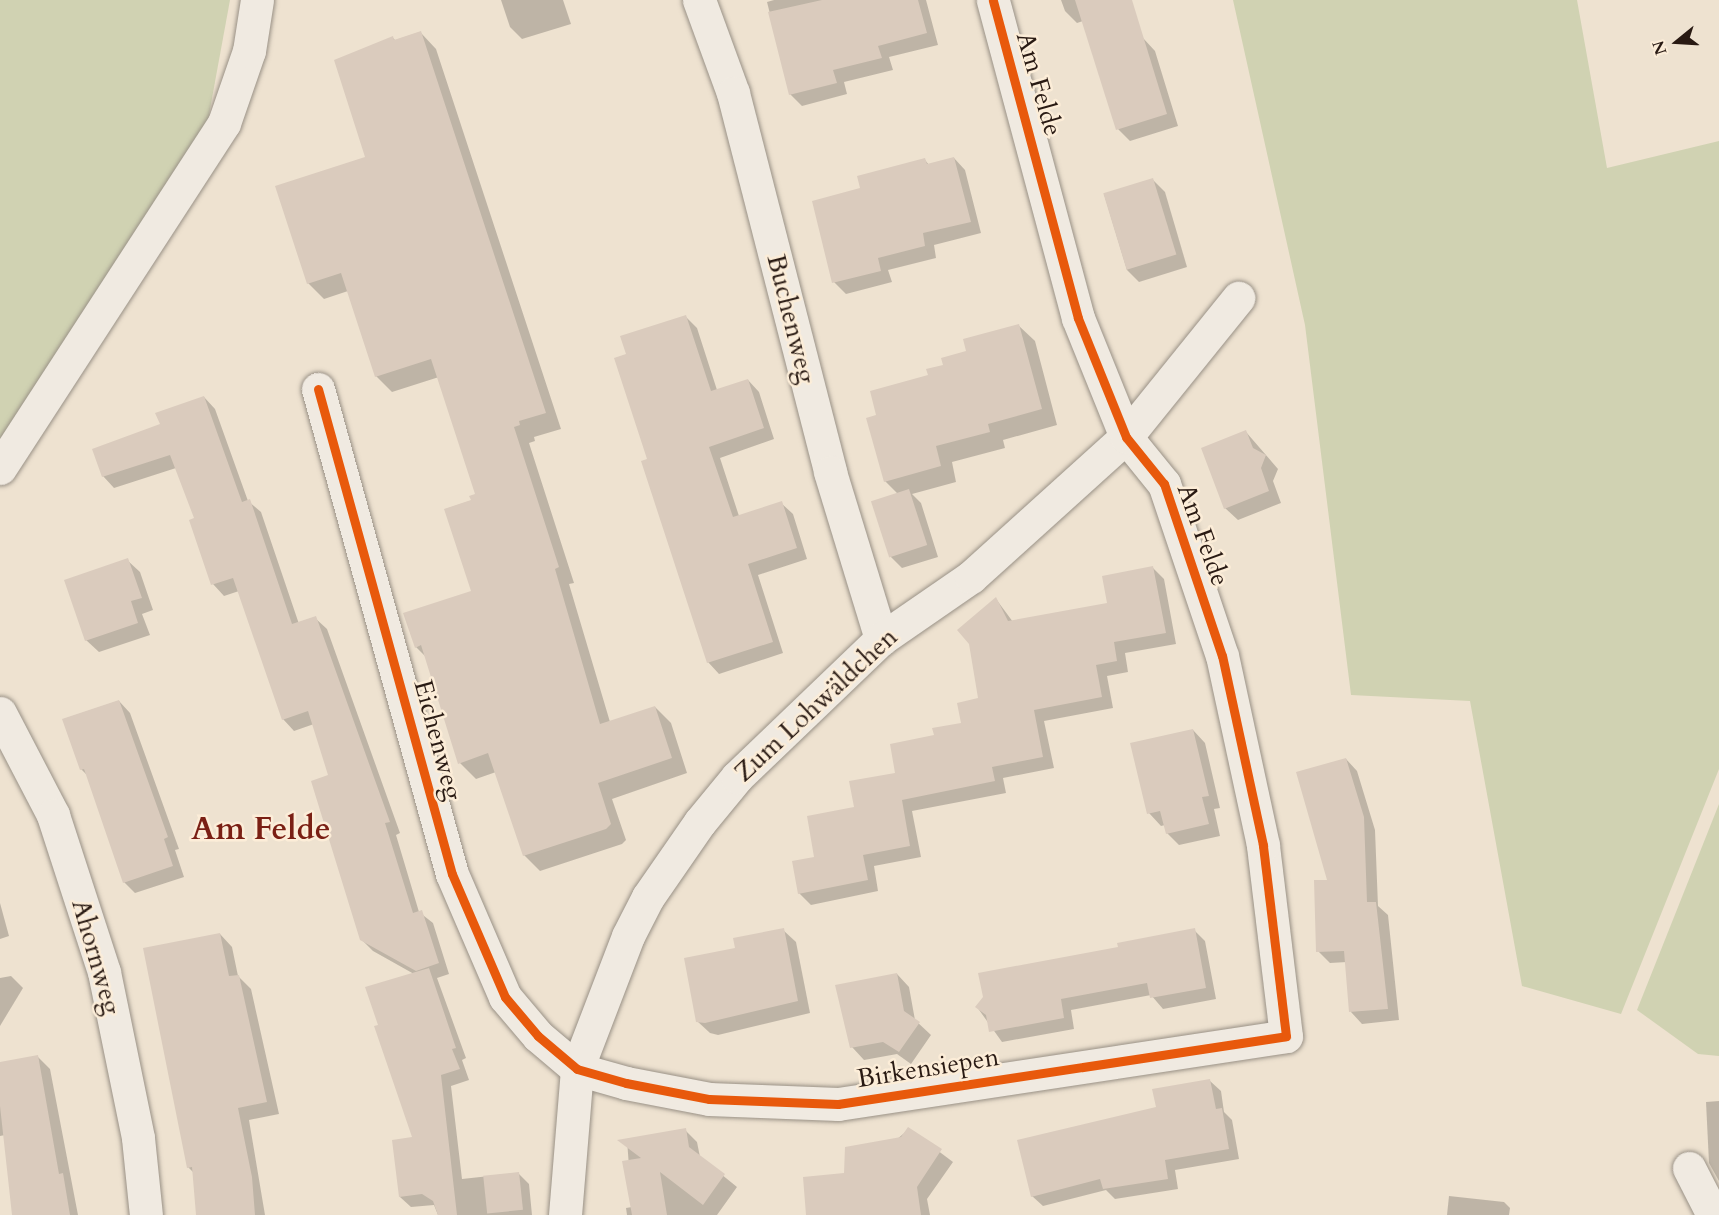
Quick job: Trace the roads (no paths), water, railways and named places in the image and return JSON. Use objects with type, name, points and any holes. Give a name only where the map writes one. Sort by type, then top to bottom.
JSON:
[{"type":"street","points":[[0,468],[224,123],[249,51],[257,0]]},
{"type":"street","name":"Buchenweg","points":[[699,0],[733,93],[830,472],[881,639]]},
{"type":"street","name":"Am Felde","points":[[993,0],[1078,318],[1126,437],[1164,484],[1222,656],[1263,845],[1286,1036]]},
{"type":"street","name":"Zum Lohwäldchen","points":[[565,1215],[577,1069],[628,936],[648,897],[700,822],[737,777],[881,639],[971,577],[1126,437],[1238,298]]},
{"type":"street","name":"Eichenweg","points":[[318,389],[452,874],[505,997],[538,1036],[577,1069]]},
{"type":"street","name":"Ahornweg","points":[[0,713],[52,815],[104,972],[138,1138],[146,1215]]},
{"type":"street","name":"Birkensiepen","points":[[577,1069],[626,1083],[709,1099],[838,1104],[1286,1036]]},
{"type":"street","points":[[1689,1168],[1713,1215]]},
{"type":"district","name":"Am Felde","points":[[261,829]]}]
